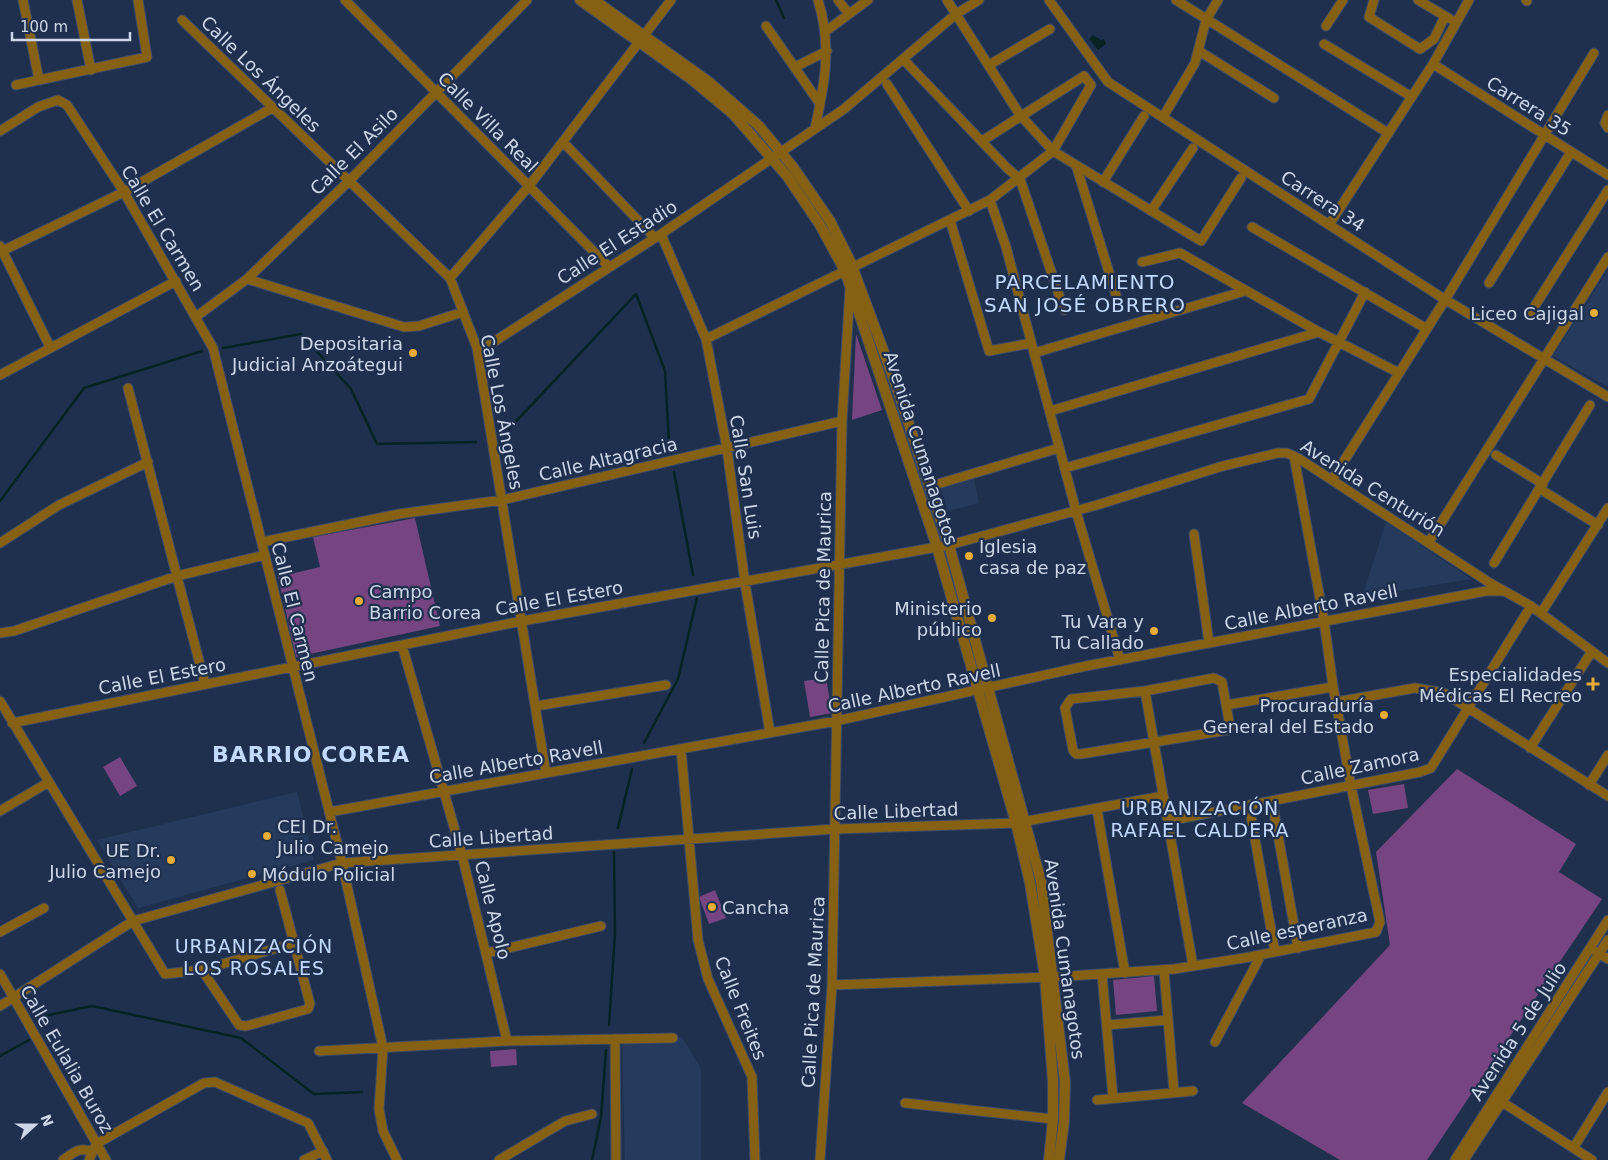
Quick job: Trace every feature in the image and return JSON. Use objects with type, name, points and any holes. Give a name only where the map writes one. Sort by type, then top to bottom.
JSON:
[{"type":"street","points":[[24,0],[39,80]]},
{"type":"street","points":[[78,0],[91,70]]},
{"type":"street","points":[[16,85],[145,58],[147,55],[138,0]]},
{"type":"street","name":"Calle Villa Real","points":[[345,0],[609,267]]},
{"type":"street","name":"Calle El Asilo","points":[[196,316],[247,279],[349,181],[527,0]]},
{"type":"street","name":"Avenida Cumanagotos","points":[[580,0],[709,82],[743,110],[781,151],[830,221],[931,486],[989,689],[1021,823],[1030,883],[1049,977],[1065,1082],[1064,1122],[1059,1160]]},
{"type":"street","name":"Avenida Cumanagotos","points":[[594,0],[733,114],[772,159],[820,224],[849,270],[850,285],[937,547],[978,691],[1021,823]]},
{"type":"street","points":[[450,278],[530,186],[672,0]]},
{"type":"street","points":[[816,128],[827,51],[826,31],[818,0]]},
{"type":"street","points":[[838,0],[849,14]]},
{"type":"street","points":[[826,31],[868,0]]},
{"type":"street","points":[[947,0],[1020,115],[1053,151],[1076,166],[1201,241],[1241,178]]},
{"type":"street","name":"Calle El Estadio","points":[[478,352],[658,236],[844,109],[956,14],[979,0]]},
{"type":"street","name":"Carrera 34","points":[[1049,0],[1108,82],[1445,300],[1608,397]]},
{"type":"street","points":[[1176,0],[1388,133]]},
{"type":"street","points":[[1163,117],[1196,63],[1206,20],[1218,0]]},
{"type":"street","points":[[1326,26],[1343,0]]},
{"type":"street","points":[[1374,0],[1369,17],[1420,49],[1434,39],[1445,16]]},
{"type":"street","points":[[1418,0],[1456,22]]},
{"type":"street","points":[[1329,225],[1433,64],[1469,0]]},
{"type":"street","name":"Calle Los Ángeles","points":[[182,20],[450,278],[478,352],[546,774]]},
{"type":"street","points":[[766,26],[820,104]]},
{"type":"street","points":[[989,65],[1050,29]]},
{"type":"street","points":[[1324,44],[1412,97]]},
{"type":"street","points":[[795,67],[827,51]]},
{"type":"street","points":[[1199,51],[1274,98]]},
{"type":"street","points":[[1332,480],[1445,300],[1594,53]]},
{"type":"street","points":[[904,60],[1007,168],[1020,178],[1064,310]]},
{"type":"street","name":"Carrera 35","points":[[1433,64],[1544,136],[1606,170]]},
{"type":"street","points":[[706,339],[990,200],[1053,151],[1092,86],[1084,76],[1020,115],[982,141]]},
{"type":"street","points":[[887,84],[968,211]]},
{"type":"street","name":"Calle El Carmen","points":[[0,131],[38,107],[58,100],[67,105],[124,192],[213,348],[262,542],[291,667],[342,863],[382,1048],[379,1109],[383,1130],[397,1160]]},
{"type":"street","points":[[50,347],[1,249],[124,192],[272,108]]},
{"type":"street","points":[[1103,182],[1144,116]]},
{"type":"street","points":[[1608,116],[1605,123],[1608,128]]},
{"type":"street","name":"Calle San Luis","points":[[564,143],[658,236],[706,339],[727,449],[745,582],[770,733]]},
{"type":"street","points":[[1151,211],[1194,148]]},
{"type":"street","points":[[1489,283],[1571,152]]},
{"type":"street","points":[[1076,166],[1116,295]]},
{"type":"street","points":[[1531,312],[1608,190]]},
{"type":"street","points":[[990,200],[1006,247],[1076,511],[1120,660]]},
{"type":"street","points":[[950,220],[990,351],[1031,343]]},
{"type":"street","points":[[1252,227],[1427,328]]},
{"type":"street","points":[[1142,262],[1180,253],[1339,343],[1399,373]]},
{"type":"street","points":[[1429,542],[1608,257]]},
{"type":"street","points":[[247,279],[404,327],[419,326],[463,312]]},
{"type":"street","points":[[0,375],[176,281]]},
{"type":"street","name":"Calle Pica de Maurica","points":[[820,1160],[832,985],[842,421],[850,285]]},
{"type":"street","points":[[1034,353],[1245,291]]},
{"type":"street","points":[[1065,468],[1309,399],[1312,397],[1365,292]]},
{"type":"street","points":[[1050,411],[1319,332]]},
{"type":"street","points":[[128,388],[205,684]]},
{"type":"street","points":[[1494,563],[1590,405]]},
{"type":"street","name":"Calle Altagracia","points":[[262,542],[399,514],[502,500],[842,421]]},
{"type":"street","points":[[931,486],[1059,448]]},
{"type":"street","name":"Avenida Centurión","points":[[937,547],[1076,511],[1257,457],[1278,453],[1294,456],[1504,591],[1531,606],[1608,663]]},
{"type":"street","points":[[1496,455],[1598,525]]},
{"type":"street","name":"Calle esperanza","points":[[832,985],[1049,977],[1164,970],[1261,955],[1376,932],[1379,927],[1333,687],[1324,621],[1294,456]]},
{"type":"street","points":[[0,543],[59,505],[148,462]]},
{"type":"street","points":[[1541,613],[1608,508]]},
{"type":"street","points":[[1194,534],[1208,643]]},
{"type":"street","name":"Calle El Estero","points":[[12,723],[522,621],[937,547]]},
{"type":"street","points":[[0,633],[14,631],[177,576],[264,555]]},
{"type":"street","name":"Calle Alberto Ravell","points":[[328,812],[836,721],[1120,660],[1486,591],[1504,591]]},
{"type":"street","name":"Calle Zamora","points":[[1168,821],[1351,786],[1420,772],[1430,768],[1531,606]]},
{"type":"street","name":"Calle Apolo","points":[[402,645],[462,855],[507,1041]]},
{"type":"street","points":[[1530,748],[1592,651]]},
{"type":"street","points":[[1218,678],[1222,682],[1226,705],[1230,727],[1228,730],[1076,754],[1073,750],[1065,708],[1071,699],[1145,691],[1218,678]]},
{"type":"street","points":[[536,706],[666,686]]},
{"type":"street","points":[[1226,705],[1333,687]]},
{"type":"street","points":[[1336,702],[1414,688],[1444,693],[1608,796]]},
{"type":"street","points":[[1145,691],[1193,966]]},
{"type":"street","points":[[0,701],[165,974],[202,970],[294,943]]},
{"type":"street","name":"Calle Freites","points":[[680,749],[698,940],[706,971],[752,1077],[755,1160]]},
{"type":"street","points":[[1589,785],[1608,755]]},
{"type":"street","points":[[0,811],[49,782]]},
{"type":"street","name":"Calle Libertad","points":[[0,1006],[133,921],[342,863],[836,829],[1021,823],[1164,796]]},
{"type":"street","points":[[1272,800],[1298,948]]},
{"type":"street","points":[[1250,805],[1275,952]]},
{"type":"street","points":[[1097,809],[1125,973]]},
{"type":"street","points":[[202,970],[239,1025],[246,1026],[310,1007],[280,890]]},
{"type":"street","points":[[0,932],[44,908]]},
{"type":"street","name":"Avenida 5 de Julio","points":[[1455,1160],[1608,920]]},
{"type":"street","points":[[487,953],[601,926]]},
{"type":"street","name":"Avenida 5 de Julio","points":[[1464,1160],[1608,940]]},
{"type":"street","points":[[1591,948],[1608,959]]},
{"type":"street","points":[[1215,1042],[1261,955]]},
{"type":"street","points":[[1164,970],[1174,1092]]},
{"type":"street","name":"Calle Eulalia Buroz","points":[[0,974],[93,1152],[106,1160]]},
{"type":"street","points":[[1102,974],[1113,1098]]},
{"type":"street","name":"Avenida Cumanagotos","points":[[1049,977],[1054,1119],[1049,1160]]},
{"type":"street","points":[[1107,1025],[1167,1020]]},
{"type":"street","points":[[318,1051],[507,1041],[673,1038]]},
{"type":"street","points":[[615,1039],[616,1160]]},
{"type":"street","points":[[1519,1058],[1527,1063]]},
{"type":"street","points":[[63,1160],[78,1150],[85,1149],[93,1152],[204,1083],[215,1082],[308,1123],[325,1156],[304,1160]]},
{"type":"street","points":[[1097,1100],[1193,1091]]},
{"type":"street","points":[[1574,1147],[1608,1092]]},
{"type":"street","points":[[1502,1102],[1592,1160]]},
{"type":"street","points":[[905,1103],[1054,1119]]},
{"type":"street","points":[[499,1160],[565,1121],[592,1114]]},
{"type":"shaded area","points":[[1093,35],[1101,40],[1104,39],[1106,44],[1098,50],[1089,39]]},
{"type":"shaded area","name":"Liceo Cajigal","points":[[1608,270],[1608,387],[1553,356]]},
{"type":"shaded area","points":[[856,334],[882,410],[852,420]]},
{"type":"shaded area","points":[[974,479],[979,503],[948,511],[941,489]]},
{"type":"shaded area","name":"Campo Barrio Corea","points":[[415,518],[440,626],[296,657],[278,577],[320,567],[313,537]]},
{"type":"shaded area","points":[[1386,522],[1471,579],[1362,597]]},
{"type":"shaded area","points":[[826,678],[832,713],[810,717],[804,681]]},
{"type":"shaded area","points":[[120,757],[137,786],[120,796],[103,767]]},
{"type":"shaded area","points":[[1457,769],[1576,844],[1559,872],[1602,899],[1427,1160],[1340,1160],[1242,1103],[1390,945],[1376,852]]},
{"type":"shaded area","points":[[1404,784],[1408,808],[1373,814],[1368,790]]},
{"type":"shaded area","points":[[297,792],[314,860],[138,908],[97,840]]},
{"type":"shaded area","name":"Cancha","points":[[715,890],[726,918],[709,924],[699,897]]},
{"type":"shaded area","points":[[1154,976],[1157,1011],[1116,1015],[1113,980]]},
{"type":"shaded area","points":[[682,1037],[701,1069],[701,1160],[625,1160],[622,1043]]},
{"type":"shaded area","points":[[516,1049],[517,1065],[491,1067],[490,1051]]},
{"type":"waterway","points":[[776,0],[784,18]]},
{"type":"waterway","points":[[506,432],[636,294],[665,371],[669,443]]},
{"type":"waterway","points":[[223,348],[301,334],[351,389],[377,444],[476,442]]},
{"type":"waterway","points":[[0,501],[84,388],[202,351]]},
{"type":"waterway","points":[[674,472],[693,575]]},
{"type":"waterway","points":[[644,743],[678,679],[697,598]]},
{"type":"waterway","points":[[618,828],[632,769]]},
{"type":"waterway","points":[[609,1025],[615,933],[614,852]]},
{"type":"waterway","points":[[44,1016],[92,1006],[241,1038],[314,1094],[362,1092]]},
{"type":"waterway","points":[[0,1056],[29,1040]]},
{"type":"waterway","points":[[592,1160],[601,1117],[606,1050]]},
{"type":"place","name":"Liceo Cajigal","points":[[1594,313]]},
{"type":"place","name":"Depositaria Judicial Anzoátegui","points":[[413,353]]},
{"type":"place","name":"Iglesia casa de paz","points":[[969,556]]},
{"type":"place","name":"Campo Barrio Corea","points":[[359,601]]},
{"type":"place","name":"Ministerio público","points":[[992,618]]},
{"type":"place","name":"Tu Vara y Tu Callado","points":[[1154,631]]},
{"type":"place","name":"Especialidades Médicas El Recreo","points":[[1593,684]]},
{"type":"place","name":"Procuraduría General del Estado","points":[[1384,715]]},
{"type":"place","name":"CEI Dr. Julio Camejo","points":[[267,836]]},
{"type":"place","name":"UE Dr. Julio Camejo","points":[[171,860]]},
{"type":"place","name":"Módulo Policial","points":[[252,874]]},
{"type":"place","name":"Cancha","points":[[712,907]]},
{"type":"district","name":"PARCELAMIENTO SAN JOSÉ OBRERO","points":[[1085,294]]},
{"type":"district","name":"BARRIO COREA","points":[[311,754]]},
{"type":"district","name":"URBANIZACIÓN RAFAEL CALDERA","points":[[1200,819]]},
{"type":"district","name":"URBANIZACIÓN LOS ROSALES","points":[[254,957]]}]
